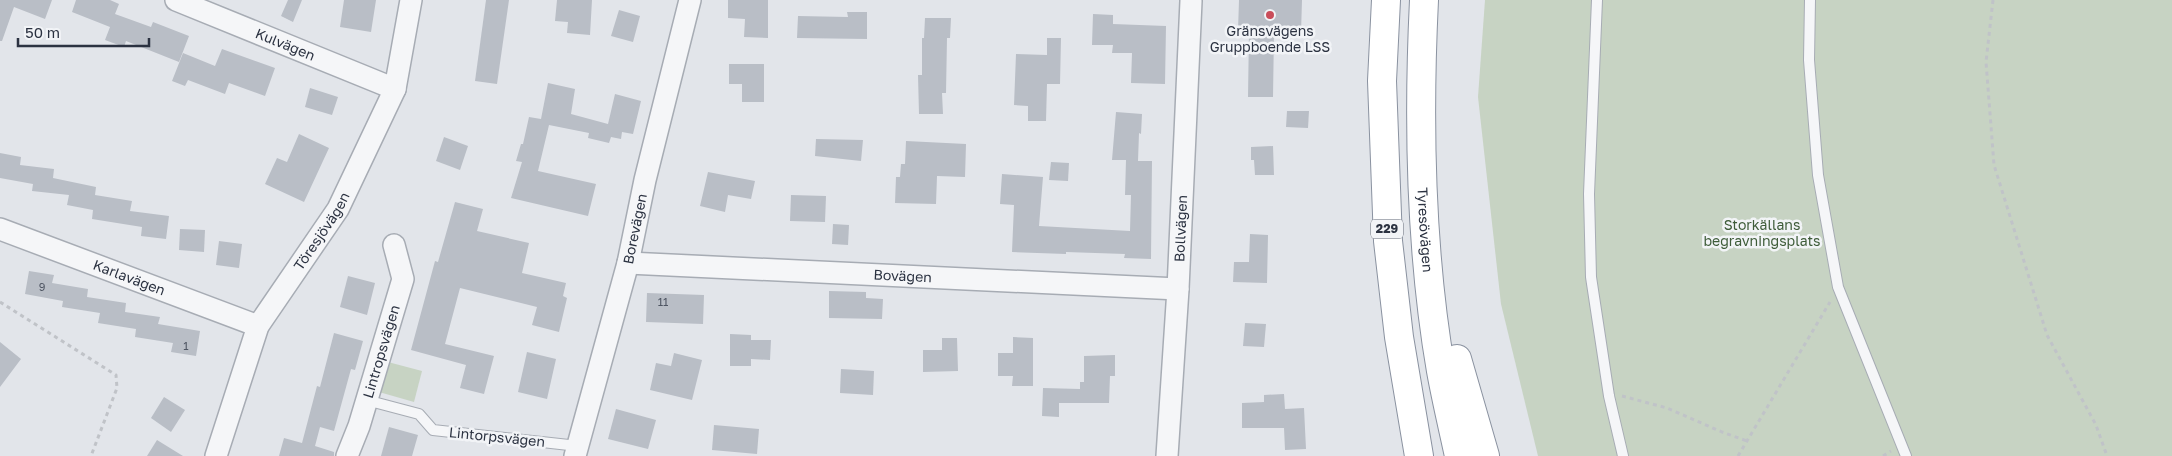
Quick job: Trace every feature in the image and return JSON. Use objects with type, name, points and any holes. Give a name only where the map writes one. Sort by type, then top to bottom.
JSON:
[{"type":"highway","name":"229","points":[[1386,0],[1382,81],[1388,241],[1399,337],[1419,456]]},
{"type":"highway","name":"Tyresövägen","points":[[1424,0],[1422,128],[1426,241],[1441,370],[1459,456]]},
{"type":"highway","points":[[1426,241],[1465,392],[1485,456]]},
{"type":"street","name":"Kulvägen","points":[[176,0],[395,89]]},
{"type":"street","name":"Töresjövägen","points":[[216,456],[258,326],[338,209],[395,89],[411,0]]},
{"type":"street","name":"Borevägen","points":[[577,451],[628,264],[645,180],[690,0]]},
{"type":"street","name":"Bollvägen","points":[[1168,456],[1178,289],[1188,0]]},
{"type":"street","name":"Karlavägen","points":[[1,234],[258,326]]},
{"type":"street","name":"Lintropsvägen","points":[[347,456],[403,278],[394,245]]},
{"type":"street","name":"Bovägen","points":[[628,264],[1178,289]]},
{"type":"lane","points":[[1597,0],[1589,194],[1592,277],[1609,396],[1623,456]]},
{"type":"lane","points":[[1810,0],[1809,60],[1818,175],[1838,287],[1906,456]]},
{"type":"lane","name":"Lintorpsvägen","points":[[366,400],[419,414],[434,430],[577,451]]},
{"type":"path","points":[[1993,0],[1986,62],[1994,165],[2047,335],[2096,425],[2107,456]]},
{"type":"path","points":[[1738,456],[1838,287]]},
{"type":"path","points":[[0,302],[116,375],[118,388],[90,456]]},
{"type":"path","points":[[1609,396],[1621,395],[1667,408],[1747,441]]},
{"type":"green space","name":"Storkällans begravningsplats","points":[[1485,0],[2172,0],[2172,456],[1538,456],[1501,304],[1478,97]]},
{"type":"green space","points":[[388,362],[422,371],[414,402],[379,392]]},
{"type":"building","points":[[0,0],[52,0],[45,19],[14,7],[2,41],[0,41]]},
{"type":"building","points":[[76,0],[110,0],[119,4],[115,14],[151,27],[153,22],[189,36],[179,62],[126,41],[124,47],[105,40],[110,27],[72,12]]},
{"type":"building","points":[[288,0],[302,0],[293,22],[281,16]]},
{"type":"building","points":[[344,0],[376,0],[371,32],[340,27]]},
{"type":"building","points":[[486,0],[509,0],[497,84],[475,81]]},
{"type":"building","points":[[557,0],[592,0],[590,35],[567,33],[568,22],[555,21]]},
{"type":"building","points":[[728,0],[768,0],[768,38],[744,37],[745,19],[728,18]]},
{"type":"building","points":[[1239,0],[1302,0],[1301,33],[1274,32],[1273,97],[1248,97],[1249,31],[1238,31]]},
{"type":"building","points":[[619,10],[640,16],[633,42],[611,36]]},
{"type":"building","points":[[847,12],[867,12],[867,39],[797,38],[798,16],[848,17]]},
{"type":"building","points":[[1093,14],[1113,15],[1113,24],[1166,26],[1165,84],[1131,83],[1132,53],[1112,53],[1113,45],[1092,45]]},
{"type":"building","points":[[925,18],[951,18],[950,38],[947,38],[946,93],[942,93],[943,114],[919,114],[918,75],[922,75],[922,38],[924,38]]},
{"type":"building","points":[[1047,38],[1061,38],[1060,84],[1047,84],[1046,121],[1028,121],[1028,106],[1014,105],[1016,54],[1047,55]]},
{"type":"building","points":[[222,49],[275,68],[265,96],[229,83],[225,94],[188,80],[185,86],[172,81],[183,53],[215,66]]},
{"type":"building","points":[[729,64],[764,64],[764,102],[742,102],[742,84],[729,84]]},
{"type":"building","points":[[548,83],[575,89],[571,114],[608,124],[615,94],[641,101],[633,134],[622,132],[621,139],[611,137],[609,143],[588,138],[589,133],[549,125],[538,171],[596,184],[588,216],[511,198],[522,162],[516,161],[521,144],[523,144],[529,117],[541,119]]},
{"type":"building","points":[[310,88],[338,97],[332,115],[305,107]]},
{"type":"building","points":[[1287,111],[1309,111],[1308,128],[1286,127]]},
{"type":"building","points":[[1116,112],[1142,114],[1138,161],[1152,161],[1151,259],[1124,258],[1125,254],[1012,252],[1014,205],[1000,204],[1002,174],[1043,177],[1039,226],[1130,231],[1131,195],[1125,195],[1126,160],[1112,160]]},
{"type":"building","points":[[299,134],[329,148],[304,202],[265,184],[277,158],[287,162]]},
{"type":"building","points":[[444,137],[468,146],[460,170],[436,161]]},
{"type":"building","points":[[816,139],[863,140],[861,161],[815,156]]},
{"type":"building","points":[[906,141],[966,144],[965,177],[937,176],[936,204],[895,203],[896,177],[900,177],[901,164],[905,164]]},
{"type":"building","points":[[1273,146],[1274,175],[1255,175],[1254,160],[1251,160],[1251,147]]},
{"type":"building","points":[[0,153],[21,157],[20,165],[54,169],[53,178],[96,187],[95,195],[132,201],[130,211],[169,216],[166,239],[141,236],[142,227],[92,219],[93,210],[67,205],[69,195],[32,191],[33,184],[0,178]]},
{"type":"building","points":[[1051,162],[1069,163],[1068,181],[1049,180]]},
{"type":"building","points":[[708,172],[755,181],[751,199],[728,195],[725,212],[700,206]]},
{"type":"building","points":[[791,195],[826,196],[825,222],[790,221]]},
{"type":"building","points":[[455,202],[483,209],[477,231],[529,243],[522,273],[566,283],[563,296],[567,298],[559,332],[532,325],[537,307],[460,288],[445,344],[494,356],[484,394],[460,388],[466,365],[411,350],[435,261],[438,262]]},
{"type":"building","points":[[833,224],[849,225],[848,245],[832,244]]},
{"type":"building","points":[[180,229],[205,230],[204,252],[179,250]]},
{"type":"building","points":[[1250,234],[1268,235],[1267,283],[1233,282],[1234,262],[1249,262]]},
{"type":"building","points":[[219,241],[242,244],[239,268],[216,265]]},
{"type":"building","points":[[29,271],[54,275],[52,283],[88,289],[87,297],[126,303],[125,312],[160,317],[158,324],[200,331],[196,356],[171,352],[173,343],[135,337],[136,329],[98,323],[100,313],[62,307],[63,301],[25,294]]},
{"type":"building","points":[[348,276],[375,283],[367,315],[340,307]]},
{"type":"building","points":[[829,291],[866,292],[866,298],[883,299],[882,319],[829,318]]},
{"type":"building","points":[[647,293],[704,295],[703,324],[646,322]]},
{"type":"building","points":[[1245,323],[1266,324],[1264,347],[1243,346]]},
{"type":"building","points":[[334,333],[363,341],[355,370],[351,369],[334,431],[320,427],[315,446],[334,452],[334,456],[279,456],[284,438],[302,443],[317,386],[320,387]]},
{"type":"building","points":[[730,334],[751,335],[751,340],[771,340],[770,360],[751,359],[751,366],[730,366]]},
{"type":"building","points":[[1013,337],[1033,338],[1033,386],[1012,386],[1013,376],[998,376],[998,353],[1013,353]]},
{"type":"building","points":[[942,338],[957,338],[958,371],[923,372],[923,350],[942,350]]},
{"type":"building","points":[[0,342],[21,359],[0,387]]},
{"type":"building","points":[[527,352],[556,359],[547,399],[518,392]]},
{"type":"building","points":[[674,353],[702,360],[692,400],[650,390],[656,363],[671,366]]},
{"type":"building","points":[[1115,355],[1115,376],[1110,376],[1109,403],[1059,403],[1059,417],[1042,416],[1043,388],[1080,389],[1080,382],[1084,382],[1084,356]]},
{"type":"building","points":[[841,369],[874,371],[873,395],[840,393]]},
{"type":"building","points":[[1284,394],[1285,409],[1304,408],[1306,449],[1285,450],[1284,428],[1242,428],[1242,403],[1264,402],[1264,395]]},
{"type":"building","points":[[164,397],[185,410],[171,432],[151,418]]},
{"type":"building","points":[[616,409],[656,420],[648,449],[608,439]]},
{"type":"building","points":[[714,425],[759,429],[757,454],[712,450]]},
{"type":"building","points":[[389,427],[418,435],[412,456],[381,456]]},
{"type":"building","points":[[157,440],[183,456],[147,456]]},
{"type":"place","name":"Gränsvägens Gruppboende LSS","points":[[1270,15]]}]
